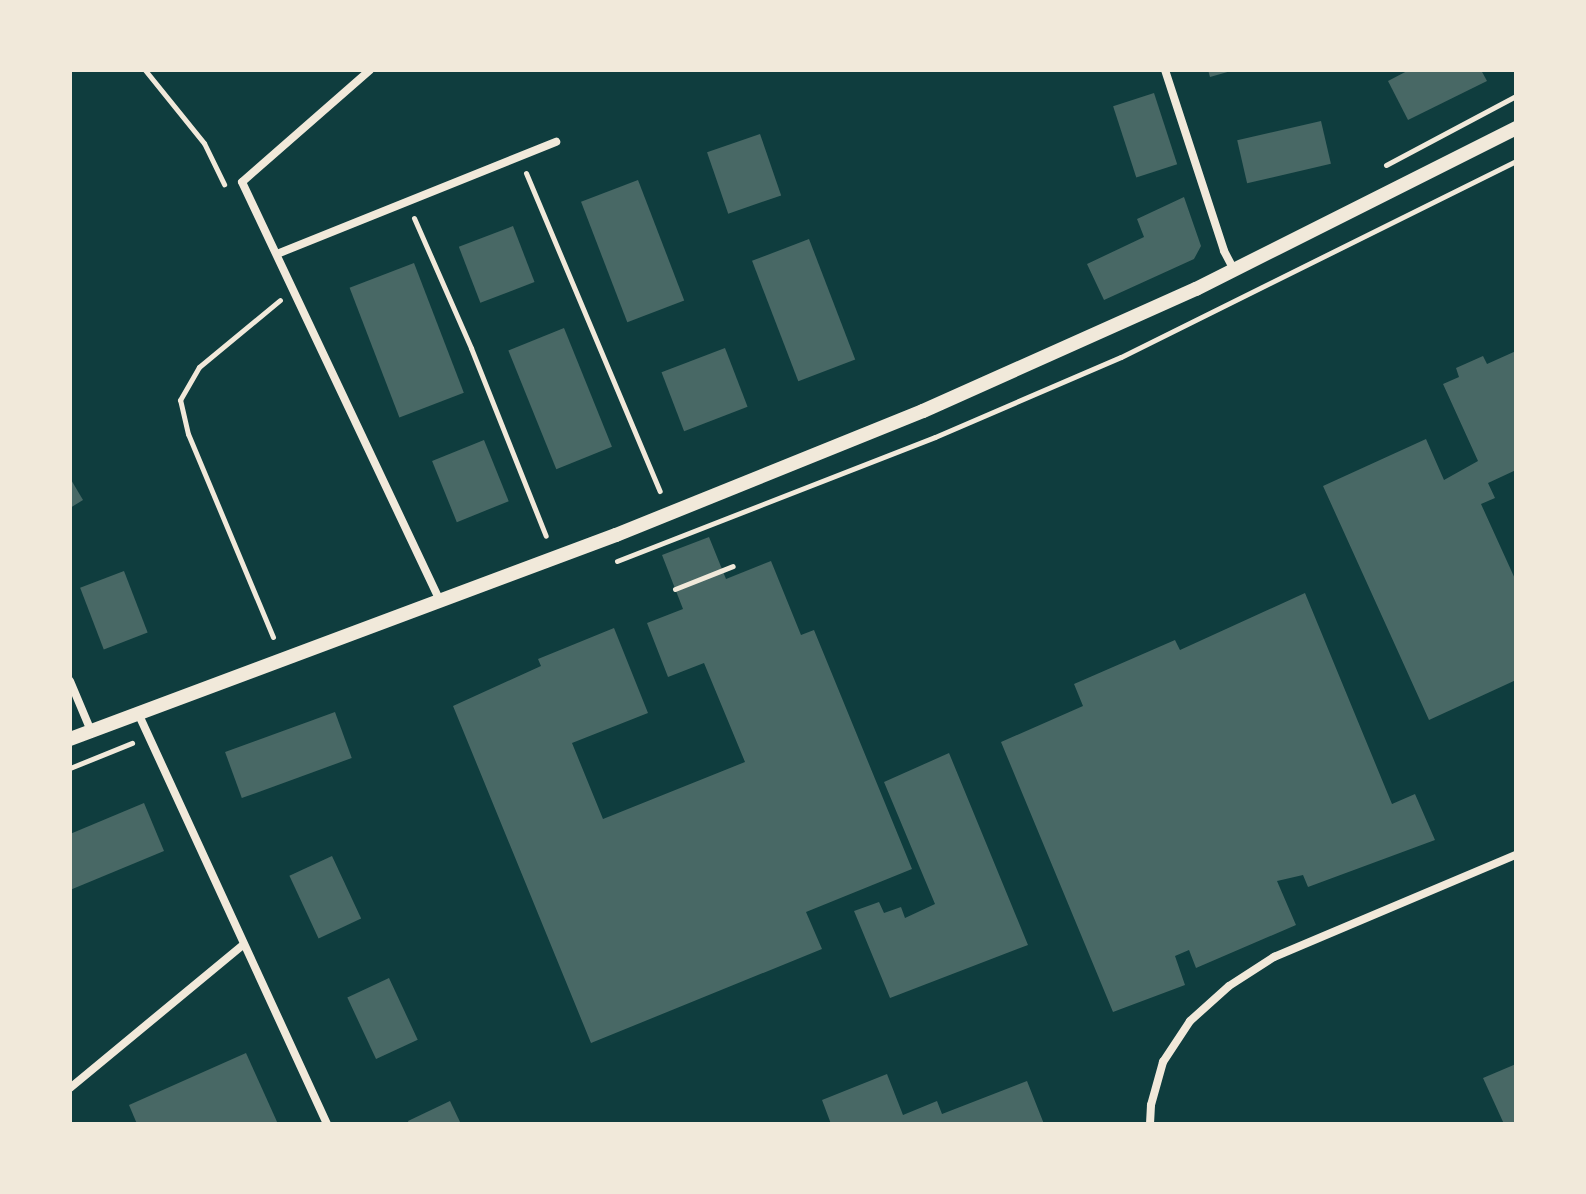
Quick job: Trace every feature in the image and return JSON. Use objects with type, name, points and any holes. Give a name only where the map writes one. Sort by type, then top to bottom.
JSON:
[{"type":"street","points":[[370,70],[242,182],[440,601]]},
{"type":"street","points":[[1165,70],[1224,251],[1234,270]]},
{"type":"street","points":[[70,739],[616,535],[923,411],[1086,341],[1516,128]]},
{"type":"street","points":[[277,254],[556,142]]},
{"type":"street","points":[[70,681],[91,731]]},
{"type":"street","points":[[138,713],[327,1124]]},
{"type":"street","points":[[1150,1124],[1151,1105],[1163,1062],[1190,1021],[1229,986],[1274,957],[1516,855]]},
{"type":"street","points":[[70,1088],[243,945]]},
{"type":"path","points":[[145,70],[204,143],[228,191]]},
{"type":"path","points":[[1377,170],[1516,96]]},
{"type":"path","points":[[519,158],[660,491]]},
{"type":"path","points":[[407,203],[471,348],[546,536]]},
{"type":"path","points":[[273,637],[188,434],[180,400],[199,367],[293,289]]},
{"type":"path","points":[[645,497],[675,485]]},
{"type":"path","points":[[532,541],[557,532]]},
{"type":"path","points":[[675,589],[733,566]]},
{"type":"path","points":[[259,642],[288,632]]},
{"type":"building","points":[[1208,70],[1231,70],[1231,71],[1210,77]]},
{"type":"building","points":[[1409,70],[1481,70],[1487,81],[1408,120],[1388,81]]},
{"type":"building","points":[[1154,93],[1177,164],[1136,178],[1113,106]]},
{"type":"building","points":[[1321,121],[1331,164],[1247,183],[1237,140]]},
{"type":"building","points":[[760,134],[781,195],[728,214],[707,152]]},
{"type":"building","points":[[638,180],[684,300],[627,322],[581,202]]},
{"type":"building","points":[[1184,197],[1201,246],[1194,259],[1104,300],[1087,264],[1144,237],[1137,219]]},
{"type":"building","points":[[513,226],[535,282],[480,303],[459,247]]},
{"type":"building","points":[[809,239],[855,359],[798,381],[752,261]]},
{"type":"building","points":[[414,263],[464,393],[399,417],[350,288]]},
{"type":"building","points":[[564,328],[612,447],[556,469],[508,350]]},
{"type":"building","points":[[725,348],[748,407],[684,431],[662,372]]},
{"type":"building","points":[[1516,351],[1516,470],[1488,483],[1495,498],[1481,504],[1516,581],[1516,680],[1429,720],[1323,486],[1426,439],[1444,480],[1478,461],[1443,384],[1459,377],[1456,368],[1483,356],[1487,364]]},
{"type":"building","points":[[484,440],[509,501],[457,522],[432,461]]},
{"type":"building","points":[[70,478],[83,500],[70,508]]},
{"type":"building","points":[[709,537],[726,579],[771,561],[801,635],[814,630],[912,869],[806,912],[822,949],[591,1043],[453,706],[541,666],[538,659],[614,628],[648,713],[572,743],[603,819],[745,762],[704,663],[668,677],[647,623],[683,609],[662,555]]},
{"type":"building","points":[[124,571],[148,633],[104,649],[80,588]]},
{"type":"building","points":[[1305,593],[1392,804],[1415,794],[1435,840],[1308,887],[1303,875],[1277,881],[1296,925],[1196,968],[1189,950],[1175,956],[1185,985],[1113,1012],[1001,742],[1083,706],[1074,684],[1175,640],[1180,650]]},
{"type":"building","points":[[335,712],[352,758],[242,798],[225,752]]},
{"type":"building","points":[[949,753],[1028,945],[890,998],[854,911],[879,902],[884,913],[901,907],[905,918],[935,904],[884,782]]},
{"type":"building","points":[[144,803],[164,851],[70,890],[70,834]]},
{"type":"building","points":[[332,856],[361,919],[319,938],[289,876]]},
{"type":"building","points":[[389,978],[418,1040],[376,1059],[347,997]]},
{"type":"building","points":[[246,1053],[278,1124],[137,1124],[129,1105]]},
{"type":"building","points":[[1516,1064],[1516,1124],[1504,1124],[1483,1078]]},
{"type":"building","points":[[887,1074],[903,1115],[937,1101],[942,1114],[1027,1081],[1044,1124],[831,1124],[822,1100]]},
{"type":"building","points":[[450,1101],[461,1124],[409,1124],[408,1121]]}]
